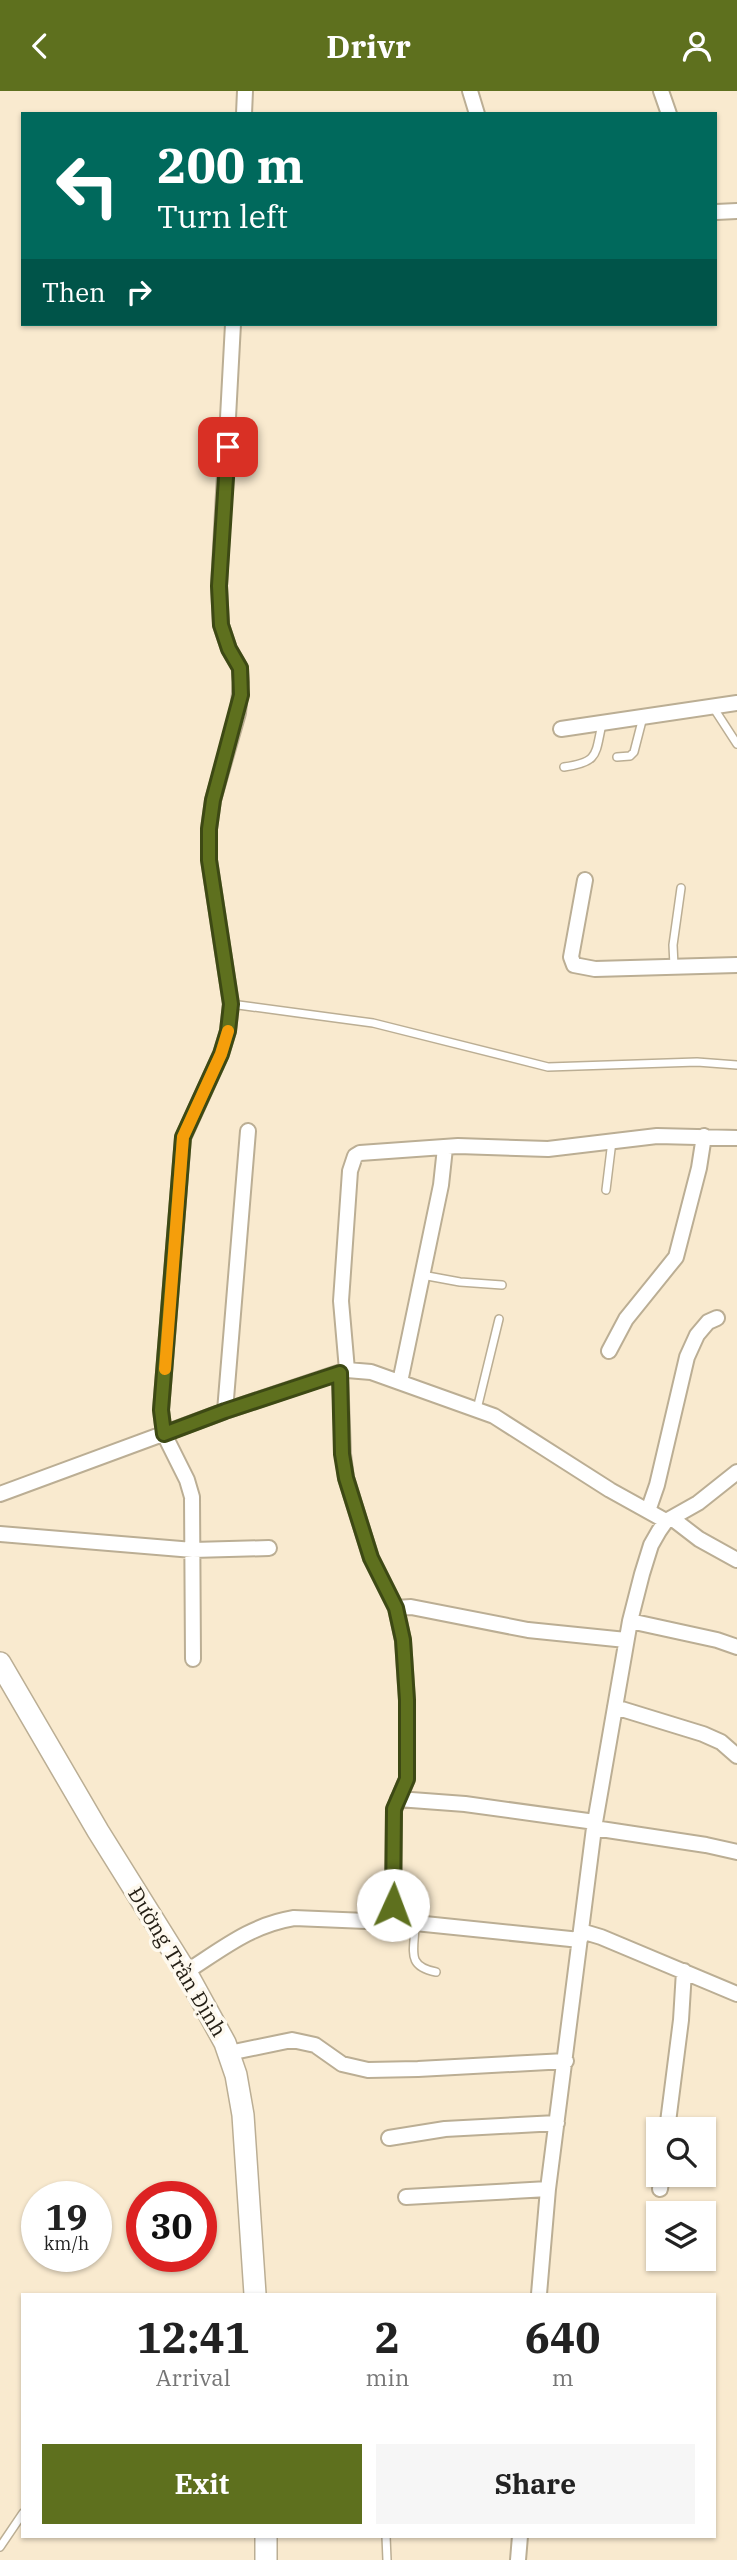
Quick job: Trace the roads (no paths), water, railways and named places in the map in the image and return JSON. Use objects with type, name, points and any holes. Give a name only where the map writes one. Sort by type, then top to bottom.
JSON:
[{"type":"main road","name":"Đường Trần Định","points":[[0,1663],[98,1831],[186,1972],[216,2024],[229,2053],[240,2090],[243,2115],[256,2293]]},
{"type":"main road","points":[[266,2538],[266,2560]]},
{"type":"street","points":[[244,112],[245,91]]},
{"type":"street","points":[[470,91],[476,112]]},
{"type":"street","points":[[661,91],[668,112]]},
{"type":"street","points":[[717,212],[737,211]]},
{"type":"street","points":[[193,1659],[192,1497],[187,1480],[164,1434],[161,1410],[183,1137],[221,1054],[228,1031],[231,1004],[209,860],[209,829],[213,800],[241,695],[240,668],[229,649],[221,625],[219,586],[233,326]]},
{"type":"street","points":[[561,729],[737,703]]},
{"type":"street","points":[[585,880],[571,957],[574,965],[594,968],[737,965]]},
{"type":"street","points":[[225,1411],[248,1131]]},
{"type":"street","points":[[393,1923],[394,1809],[407,1779],[407,1700],[403,1640],[396,1608],[371,1558],[346,1478],[342,1454],[341,1301],[352,1162],[355,1156],[366,1151],[492,1147],[548,1149],[657,1136],[737,1138]]},
{"type":"street","points":[[609,1351],[626,1319],[676,1257],[699,1168],[704,1136]]},
{"type":"street","points":[[400,1382],[445,1148]]},
{"type":"street","points":[[648,1511],[657,1485],[687,1357],[697,1335],[708,1322],[717,1318]]},
{"type":"street","points":[[0,1495],[225,1411],[343,1371],[372,1372],[494,1416],[610,1490],[670,1520],[737,1560]]},
{"type":"street","points":[[538,2293],[548,2189],[594,1825],[629,1621],[651,1545],[670,1520],[698,1503],[737,1472]]},
{"type":"street","points":[[0,1534],[193,1550],[269,1548]]},
{"type":"street","points":[[396,1608],[411,1607],[528,1630],[626,1640]]},
{"type":"street","points":[[629,1621],[717,1640],[737,1647]]},
{"type":"street","points":[[615,1707],[703,1734],[721,1742],[737,1756]]},
{"type":"street","points":[[398,1798],[465,1804],[737,1852]]},
{"type":"street","points":[[186,1972],[253,1929],[294,1918],[415,1923],[601,1937],[737,1994]]},
{"type":"street","points":[[669,2117],[684,1971]]},
{"type":"street","points":[[229,2053],[292,2040],[315,2045],[342,2064],[368,2070],[566,2061]]},
{"type":"street","points":[[390,2138],[444,2129],[557,2123]]},
{"type":"street","points":[[406,2197],[548,2189]]},
{"type":"street","points":[[518,2560],[520,2538]]},
{"type":"lane","points":[[713,707],[737,744]]},
{"type":"lane","points":[[617,757],[630,756],[634,752],[643,716]]},
{"type":"lane","points":[[564,767],[584,764],[593,757],[602,723]]},
{"type":"lane","points":[[674,966],[673,945],[681,888]]},
{"type":"lane","points":[[231,1004],[373,1023],[548,1067],[697,1062],[737,1065]]},
{"type":"lane","points":[[606,1191],[612,1140]]},
{"type":"lane","points":[[422,1275],[460,1282],[502,1285]]},
{"type":"lane","points":[[477,1409],[499,1319]]},
{"type":"lane","points":[[415,1923],[415,1961],[423,1969],[436,1972]]},
{"type":"lane","points":[[0,2547],[21,2516]]},
{"type":"lane","points":[[386,2538],[387,2560]]}]
